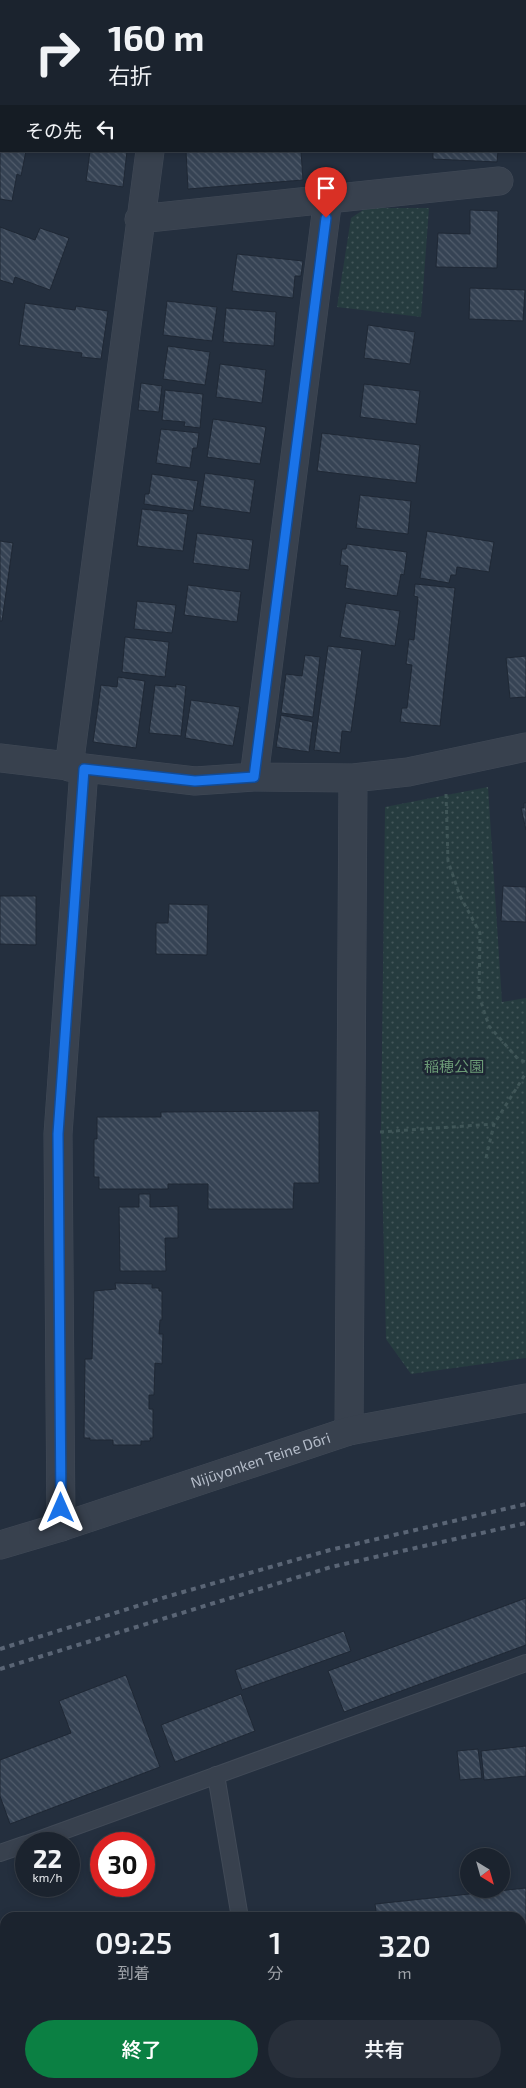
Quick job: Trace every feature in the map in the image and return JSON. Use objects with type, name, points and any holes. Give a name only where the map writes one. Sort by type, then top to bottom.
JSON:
[{"type":"street","points":[[61,1527],[58,1134],[76,768],[139,219],[150,152]]},
{"type":"street","points":[[139,219],[499,181]]},
{"type":"street","points":[[254,777],[328,198]]},
{"type":"street","points":[[0,758],[195,781],[254,777],[353,778],[408,772],[526,747]]},
{"type":"street","points":[[349,1431],[353,778]]},
{"type":"street","name":"Nijūyonken Teine Dōri","points":[[0,1545],[61,1527],[349,1431],[526,1398]]},
{"type":"lane","points":[[59,1832],[526,1663]]},
{"type":"lane","points":[[216,1775],[239,1912]]},
{"type":"lane","points":[[0,1853],[15,1848]]},
{"type":"path","points":[[445,788],[448,860],[460,896],[480,934],[479,996],[489,1026],[518,1059],[526,1062]]},
{"type":"path","points":[[486,1158],[494,1124],[526,1074]]},
{"type":"path","points":[[372,1132],[494,1124]]},
{"type":"green space","points":[[366,208],[429,208],[421,317],[337,307],[351,218]]},
{"type":"green space","name":"稲穂公園","points":[[488,787],[502,1002],[526,998],[526,1358],[411,1374],[386,1339],[381,1132],[385,807]]},
{"type":"building","points":[[0,152],[26,152],[21,176],[17,174],[12,201],[0,199]]},
{"type":"building","points":[[90,152],[127,152],[123,187],[86,181]]},
{"type":"building","points":[[186,152],[301,152],[303,180],[188,189]]},
{"type":"building","points":[[433,152],[498,152],[497,162],[433,159]]},
{"type":"building","points":[[470,210],[498,211],[497,268],[436,267],[438,233],[470,234]]},
{"type":"building","points":[[0,227],[35,240],[40,228],[69,238],[50,290],[15,277],[13,284],[0,280]]},
{"type":"building","points":[[237,254],[303,261],[301,276],[295,276],[293,298],[232,291]]},
{"type":"building","points":[[470,288],[525,290],[523,321],[469,319]]},
{"type":"building","points":[[167,301],[217,307],[212,341],[163,335]]},
{"type":"building","points":[[25,303],[75,310],[76,306],[108,311],[101,359],[81,357],[82,353],[19,345]]},
{"type":"building","points":[[226,308],[276,312],[274,346],[223,342]]},
{"type":"building","points":[[368,325],[415,332],[410,364],[364,358]]},
{"type":"building","points":[[168,346],[210,352],[205,385],[163,379]]},
{"type":"building","points":[[220,364],[266,370],[262,403],[216,397]]},
{"type":"building","points":[[141,383],[162,386],[159,412],[138,410]]},
{"type":"building","points":[[364,384],[420,391],[416,424],[360,417]]},
{"type":"building","points":[[165,390],[203,394],[200,428],[184,426],[185,422],[162,420]]},
{"type":"building","points":[[213,419],[266,427],[260,464],[207,457]]},
{"type":"building","points":[[161,429],[199,433],[197,448],[193,448],[190,468],[156,463]]},
{"type":"building","points":[[322,433],[420,445],[416,483],[317,471]]},
{"type":"building","points":[[205,473],[255,480],[250,513],[200,506]]},
{"type":"building","points":[[152,474],[198,481],[193,511],[144,504],[145,494],[149,494]]},
{"type":"building","points":[[360,495],[411,501],[408,534],[356,528]]},
{"type":"building","points":[[142,509],[188,514],[183,551],[137,546]]},
{"type":"building","points":[[427,531],[494,542],[489,572],[457,567],[456,575],[451,575],[449,583],[420,578]]},
{"type":"building","points":[[197,533],[253,540],[249,570],[193,563]]},
{"type":"building","points":[[0,541],[13,543],[2,621],[0,621]]},
{"type":"building","points":[[347,544],[407,552],[404,575],[401,574],[397,596],[345,588],[348,566],[340,565],[342,549],[346,549]]},
{"type":"building","points":[[415,584],[455,588],[440,726],[400,722],[402,708],[407,708],[412,665],[406,664],[409,639],[414,640],[418,597],[414,596]]},
{"type":"building","points":[[188,585],[241,592],[237,622],[184,615]]},
{"type":"building","points":[[137,601],[176,605],[172,633],[134,629]]},
{"type":"building","points":[[346,603],[400,611],[395,646],[340,637]]},
{"type":"building","points":[[125,637],[169,642],[165,677],[122,672]]},
{"type":"building","points":[[328,646],[362,650],[351,732],[342,731],[340,753],[314,750]]},
{"type":"building","points":[[305,655],[320,657],[313,717],[281,713],[286,674],[302,676]]},
{"type":"building","points":[[526,656],[526,697],[510,698],[506,658]]},
{"type":"building","points":[[118,677],[145,681],[136,748],[93,742],[101,685],[117,687]]},
{"type":"building","points":[[176,684],[186,686],[181,736],[149,733],[155,685],[176,687]]},
{"type":"building","points":[[191,700],[240,707],[233,746],[185,738]]},
{"type":"building","points":[[281,715],[313,722],[309,752],[276,747]]},
{"type":"building","points":[[524,803],[526,803],[526,830],[521,808],[524,808]]},
{"type":"building","points":[[503,886],[526,887],[526,922],[501,921]]},
{"type":"building","points":[[0,896],[36,896],[36,945],[0,944]]},
{"type":"building","points":[[169,904],[208,905],[207,955],[156,954],[156,923],[168,923]]},
{"type":"building","points":[[319,1111],[319,1183],[294,1183],[293,1209],[208,1209],[208,1184],[168,1184],[168,1189],[99,1189],[99,1177],[94,1177],[94,1139],[97,1139],[97,1117],[161,1117],[161,1112]]},
{"type":"building","points":[[139,1194],[150,1194],[150,1207],[178,1206],[178,1238],[165,1238],[166,1271],[120,1271],[119,1207],[139,1207]]},
{"type":"building","points":[[115,1283],[152,1284],[152,1288],[159,1288],[159,1291],[162,1291],[162,1320],[160,1320],[159,1334],[163,1334],[162,1364],[155,1363],[154,1395],[149,1395],[149,1409],[153,1409],[153,1438],[150,1438],[150,1441],[141,1441],[141,1445],[113,1445],[113,1440],[90,1440],[90,1438],[84,1438],[85,1359],[92,1359],[94,1291],[116,1289]]},
{"type":"building","points":[[526,1598],[526,1645],[344,1712],[328,1671]]},
{"type":"building","points":[[344,1631],[351,1651],[242,1690],[235,1670]]},
{"type":"building","points":[[126,1675],[160,1767],[10,1824],[0,1796],[0,1760],[71,1733],[59,1701]]},
{"type":"building","points":[[241,1694],[255,1731],[175,1762],[161,1725]]},
{"type":"building","points":[[526,1746],[526,1776],[484,1780],[481,1751]]},
{"type":"building","points":[[478,1749],[482,1778],[460,1780],[457,1751]]},
{"type":"building","points":[[526,1888],[526,1912],[376,1912],[375,1904],[460,1895],[460,1898],[510,1898],[510,1890]]},
{"type":"railway","points":[[0,1649],[169,1596],[330,1550],[526,1504]]},
{"type":"railway","points":[[0,1669],[331,1567],[526,1523]]},
{"type":"route","points":[[61,1508],[58,1134],[84,769],[195,781],[254,777],[326,218]]}]
